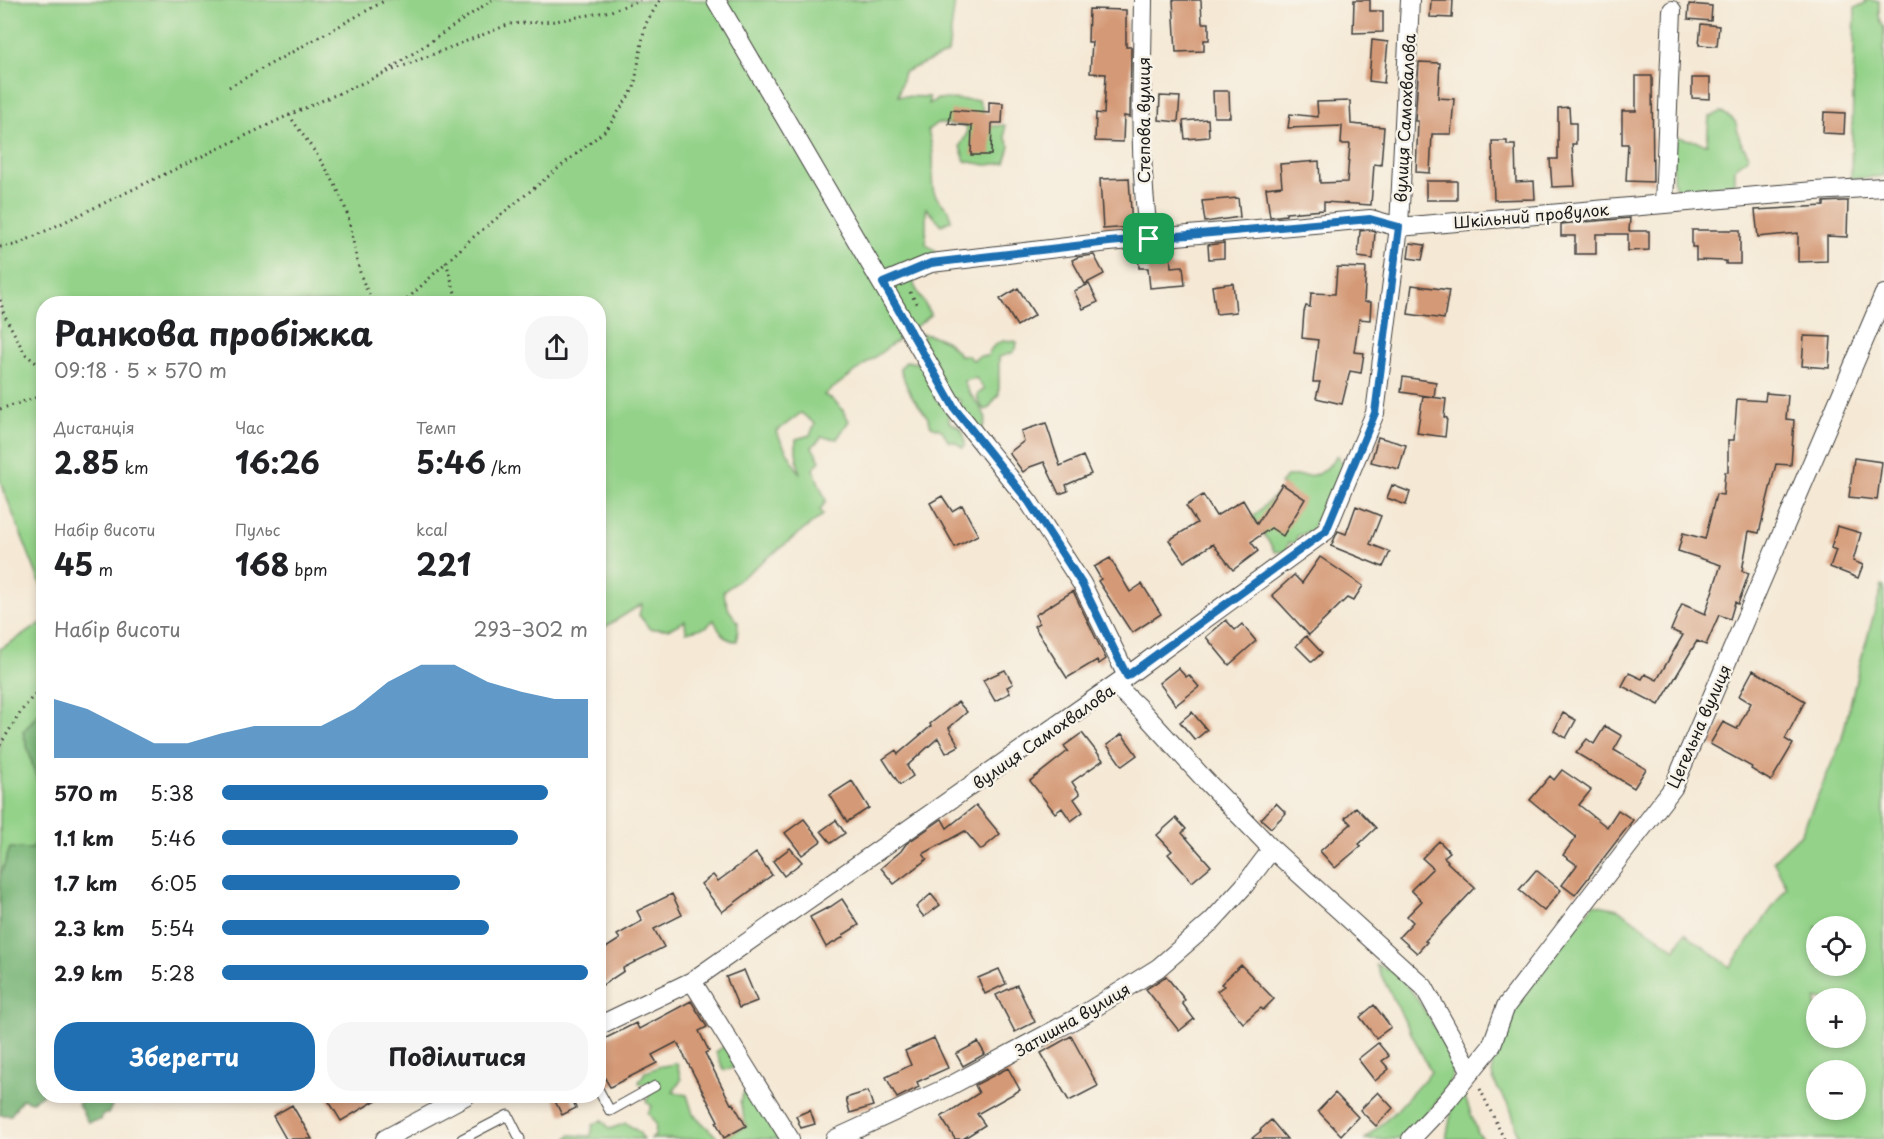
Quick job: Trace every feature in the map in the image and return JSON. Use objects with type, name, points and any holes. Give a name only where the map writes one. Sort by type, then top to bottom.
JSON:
[{"type":"street","points":[[716,0],[955,409],[1029,502],[1082,584],[1121,681],[1140,709],[1272,849],[1424,987],[1470,1070]]},
{"type":"street","name":"Степова вулиця","points":[[1143,0],[1141,120],[1143,196],[1149,239]]},
{"type":"street","name":"вулиця Самохвалова","points":[[606,1022],[692,981],[1121,681],[1326,531],[1375,413],[1399,227],[1410,0]]},
{"type":"street","points":[[1664,204],[1672,10]]},
{"type":"street","name":"Шкільний провулок","points":[[1399,227],[1884,187]]},
{"type":"street","points":[[883,283],[931,263],[1109,242],[1370,219],[1399,227]]},
{"type":"street","name":"Цегельна вулиця","points":[[1411,1139],[1448,1101],[1470,1070],[1491,1047],[1506,1006],[1673,788],[1884,294]]},
{"type":"street","name":"Затишна вулиця","points":[[835,1139],[948,1088],[1082,1016],[1158,968],[1212,921],[1244,886],[1272,849]]},
{"type":"street","points":[[692,981],[790,1139]]},
{"type":"street","points":[[385,1139],[452,1103]]},
{"type":"lane","points":[[606,1103],[610,1111],[655,1086]]},
{"type":"lane","points":[[462,1139],[508,1115],[520,1139]]},
{"type":"path","points":[[229,87],[386,0]]},
{"type":"path","points":[[382,74],[492,0]]},
{"type":"path","points":[[0,247],[16,245],[289,115],[382,74],[510,24],[556,21],[611,11],[640,0]]},
{"type":"path","points":[[410,296],[471,239],[607,129],[634,88],[645,25],[660,0]]},
{"type":"path","points":[[289,115],[331,178],[343,202],[361,278],[371,296]]},
{"type":"path","points":[[446,262],[456,296]]},
{"type":"path","points":[[0,300],[4,314],[26,354],[36,362]]},
{"type":"path","points":[[0,409],[36,398]]},
{"type":"path","points":[[0,745],[36,692]]},
{"type":"path","points":[[1470,1070],[1504,1139]]},
{"type":"green space","points":[[0,0],[955,0],[948,53],[904,72],[898,96],[929,97],[929,104],[937,99],[979,100],[984,113],[983,127],[1005,125],[1005,137],[1010,146],[1005,163],[986,165],[965,161],[960,146],[967,133],[966,126],[937,123],[928,130],[933,154],[933,190],[941,203],[949,210],[951,220],[942,225],[926,208],[926,244],[940,255],[918,260],[914,285],[931,315],[824,395],[839,405],[849,421],[837,439],[822,437],[812,447],[820,461],[813,469],[826,501],[820,510],[823,515],[723,592],[729,610],[738,622],[737,641],[725,637],[714,620],[706,627],[686,632],[685,621],[669,629],[650,629],[639,615],[642,604],[606,627],[606,296],[36,296],[36,572],[0,481]],"holes":[[[801,413],[815,424],[810,435],[796,439],[800,474],[776,432]]]},
{"type":"green space","points":[[1865,0],[1879,1],[1879,16],[1884,29],[1884,176],[1851,179],[1855,8],[1865,3]]},
{"type":"green space","points":[[1721,112],[1736,123],[1741,142],[1748,155],[1748,158],[1735,168],[1735,183],[1692,191],[1676,188],[1673,179],[1672,142],[1678,137],[1707,144],[1709,117]]},
{"type":"green space","points":[[922,334],[943,340],[959,355],[967,355],[973,360],[980,356],[988,356],[992,348],[999,343],[1017,342],[1016,349],[1012,353],[999,357],[999,394],[988,409],[985,410],[979,401],[977,395],[984,389],[976,378],[964,381],[986,419],[983,427],[977,433],[960,409],[960,400],[937,395],[935,398],[947,411],[949,422],[960,428],[963,433],[965,445],[963,448],[955,442],[948,441],[942,430],[931,426],[911,395],[900,368],[907,361],[921,364],[924,349]]},
{"type":"green space","points":[[1337,455],[1343,464],[1329,497],[1328,512],[1319,515],[1311,531],[1297,536],[1296,542],[1288,543],[1286,551],[1275,552],[1253,517],[1284,486],[1280,484],[1287,476],[1310,476],[1321,472]]},
{"type":"green space","points":[[1882,586],[1884,587],[1884,1139],[1518,1139],[1510,1108],[1496,1086],[1493,1076],[1495,1051],[1504,1030],[1532,984],[1594,904],[1618,909],[1675,949],[1685,933],[1730,967],[1787,887],[1773,861],[1801,834],[1841,742]]},
{"type":"green space","points":[[36,626],[36,716],[23,732],[36,777],[36,841],[32,849],[0,876],[0,649]]},
{"type":"green space","points":[[36,716],[36,777],[23,732]]},
{"type":"green space","points":[[36,841],[36,1099],[31,1102],[22,1099],[11,1115],[0,1115],[0,876],[10,848],[32,849]]},
{"type":"green space","points":[[1376,965],[1394,972],[1411,990],[1440,1037],[1452,1066],[1452,1076],[1444,1092],[1404,1139],[1365,1139],[1396,1111],[1431,1072]]},
{"type":"green space","points":[[730,1042],[787,1139],[722,1139],[746,1126],[740,1101],[750,1079],[740,1066],[724,1070],[716,1052]]},
{"type":"green space","points":[[677,1063],[681,1080],[673,1092],[687,1095],[693,1114],[719,1139],[651,1139],[655,1136],[656,1124],[648,1113],[652,1106],[646,1102],[651,1090],[647,1084],[639,1082],[645,1072]]},
{"type":"green space","points":[[1462,1089],[1478,1133],[1483,1139],[1446,1139],[1453,1104]]},
{"type":"green space","points":[[113,1103],[108,1114],[103,1114],[101,1120],[88,1122],[78,1104]]},
{"type":"green space","points":[[602,1120],[610,1129],[626,1123],[639,1132],[643,1139],[567,1139],[570,1135],[591,1136],[593,1125]]},
{"type":"building","points":[[1173,0],[1201,0],[1202,23],[1209,23],[1209,40],[1204,40],[1204,51],[1176,52]]},
{"type":"building","points":[[1354,0],[1370,0],[1370,11],[1383,11],[1383,32],[1353,33]]},
{"type":"building","points":[[1431,0],[1453,0],[1452,18],[1430,17]]},
{"type":"building","points":[[1689,4],[1712,6],[1711,21],[1688,19]]},
{"type":"building","points":[[1089,9],[1126,10],[1126,47],[1131,47],[1130,117],[1124,116],[1123,142],[1095,141],[1096,113],[1104,114],[1106,74],[1090,73],[1092,42],[1088,42]]},
{"type":"building","points":[[1701,24],[1719,26],[1717,46],[1699,45]]},
{"type":"building","points":[[1372,40],[1388,42],[1384,83],[1369,81]]},
{"type":"building","points":[[1419,62],[1440,63],[1438,98],[1454,99],[1451,134],[1432,134],[1430,173],[1416,172],[1418,121],[1415,121]]},
{"type":"building","points":[[1636,76],[1652,76],[1653,182],[1626,181],[1628,144],[1622,144],[1622,111],[1636,111]]},
{"type":"building","points":[[1692,78],[1710,78],[1710,99],[1692,98]]},
{"type":"building","points":[[1213,91],[1229,91],[1230,117],[1214,117]]},
{"type":"building","points":[[1160,96],[1180,97],[1178,122],[1159,120]]},
{"type":"building","points":[[1350,101],[1351,124],[1384,127],[1381,165],[1374,164],[1371,205],[1324,202],[1324,210],[1286,213],[1286,215],[1270,217],[1266,188],[1282,186],[1280,164],[1319,161],[1320,183],[1347,182],[1350,144],[1341,144],[1342,126],[1288,128],[1290,114],[1318,117],[1317,102]]},
{"type":"building","points":[[989,102],[1003,103],[1002,123],[992,123],[991,155],[971,155],[972,126],[949,124],[951,110],[989,113]]},
{"type":"building","points":[[1569,107],[1570,123],[1576,123],[1576,144],[1572,144],[1575,186],[1552,187],[1550,159],[1558,159],[1558,108]]},
{"type":"building","points":[[1824,112],[1845,113],[1844,134],[1823,133]]},
{"type":"building","points":[[1208,119],[1209,137],[1185,139],[1183,121]]},
{"type":"building","points":[[1492,141],[1507,141],[1507,145],[1515,145],[1516,182],[1534,181],[1535,199],[1494,200]]},
{"type":"building","points":[[1129,178],[1132,227],[1103,229],[1100,179]]},
{"type":"building","points":[[1426,181],[1457,181],[1457,200],[1426,200]]},
{"type":"building","points":[[1238,198],[1240,217],[1205,222],[1202,201]]},
{"type":"building","points":[[1848,201],[1847,237],[1827,236],[1827,261],[1798,262],[1798,233],[1758,237],[1755,210],[1824,206],[1824,202]]},
{"type":"building","points":[[1630,218],[1629,231],[1649,231],[1649,250],[1628,251],[1628,234],[1596,234],[1596,254],[1575,254],[1575,236],[1561,236],[1561,224]]},
{"type":"building","points":[[1692,230],[1740,230],[1740,264],[1696,260],[1696,247],[1692,247]]},
{"type":"building","points":[[1360,231],[1375,232],[1373,259],[1358,257]]},
{"type":"building","points":[[1224,243],[1224,258],[1209,259],[1208,245]]},
{"type":"building","points":[[1410,243],[1425,245],[1422,260],[1408,258]]},
{"type":"building","points":[[1170,248],[1171,267],[1183,266],[1185,285],[1150,288],[1148,268],[1139,268],[1138,251]]},
{"type":"building","points":[[1094,255],[1104,274],[1085,284],[1072,260]]},
{"type":"building","points":[[1337,267],[1366,268],[1364,302],[1371,302],[1370,320],[1359,319],[1354,352],[1364,353],[1361,373],[1350,371],[1342,404],[1316,398],[1320,382],[1313,382],[1318,340],[1302,338],[1304,312],[1306,306],[1310,307],[1311,293],[1335,294]]},
{"type":"building","points":[[1233,283],[1236,312],[1216,314],[1212,286]]},
{"type":"building","points":[[1089,284],[1098,302],[1083,309],[1074,291]]},
{"type":"building","points":[[1412,285],[1449,290],[1444,319],[1408,314]]},
{"type":"building","points":[[1018,288],[1035,315],[1017,326],[1000,299]]},
{"type":"building","points":[[1804,336],[1831,337],[1829,368],[1802,366]]},
{"type":"building","points":[[1403,377],[1436,382],[1434,397],[1401,392]]},
{"type":"building","points":[[1766,393],[1788,395],[1786,419],[1794,420],[1791,465],[1776,464],[1759,533],[1749,531],[1742,571],[1749,573],[1738,604],[1735,602],[1730,619],[1719,615],[1706,645],[1697,641],[1659,705],[1622,686],[1629,673],[1642,679],[1645,674],[1657,680],[1683,635],[1671,630],[1682,604],[1705,614],[1721,565],[1678,551],[1683,533],[1705,539],[1716,494],[1723,495],[1725,472],[1728,472],[1728,440],[1734,440],[1737,399],[1765,401]]},
{"type":"building","points":[[1423,396],[1446,399],[1445,437],[1417,433]]},
{"type":"building","points":[[1046,423],[1060,466],[1083,456],[1091,474],[1066,485],[1068,491],[1059,494],[1044,462],[1023,472],[1009,453],[1024,441],[1021,431]]},
{"type":"building","points":[[1378,437],[1406,445],[1399,469],[1371,462]]},
{"type":"building","points":[[1854,458],[1882,462],[1877,500],[1849,497]]},
{"type":"building","points":[[1282,484],[1305,499],[1283,536],[1271,528],[1251,542],[1258,551],[1233,570],[1213,544],[1184,562],[1169,540],[1197,523],[1186,506],[1203,495],[1216,516],[1243,500],[1257,524]]},
{"type":"building","points":[[1392,485],[1410,492],[1406,505],[1387,498]]},
{"type":"building","points":[[942,496],[952,511],[962,505],[978,535],[955,547],[930,503]]},
{"type":"building","points":[[1356,506],[1381,516],[1370,544],[1390,552],[1383,567],[1331,546],[1338,531],[1346,534]]},
{"type":"building","points":[[1837,526],[1861,533],[1853,561],[1863,565],[1858,578],[1830,567],[1836,550],[1831,548]]},
{"type":"building","points":[[1320,557],[1363,586],[1353,601],[1347,598],[1309,635],[1272,595],[1294,575],[1302,583]]},
{"type":"building","points":[[1110,558],[1130,592],[1142,584],[1161,614],[1132,633],[1098,581],[1101,579],[1094,567]]},
{"type":"building","points":[[1073,591],[1106,659],[1099,664],[1097,660],[1067,678],[1034,626],[1039,623],[1035,615]]},
{"type":"building","points":[[1226,620],[1235,630],[1242,624],[1256,641],[1229,665],[1206,637]]},
{"type":"building","points":[[1306,636],[1322,653],[1312,662],[1296,646]]},
{"type":"building","points":[[1178,668],[1186,677],[1189,675],[1199,687],[1176,705],[1159,683]]},
{"type":"building","points":[[1005,670],[1013,684],[1007,687],[1010,693],[995,701],[983,680]]},
{"type":"building","points":[[1753,670],[1805,701],[1785,739],[1793,744],[1771,781],[1751,769],[1752,767],[1710,744],[1723,722],[1737,729],[1751,703],[1739,696]]},
{"type":"building","points":[[958,702],[967,712],[949,728],[959,746],[946,753],[938,738],[907,766],[913,776],[900,785],[883,759],[896,750],[898,754]]},
{"type":"building","points":[[1192,712],[1207,730],[1195,740],[1180,722]]},
{"type":"building","points":[[1563,713],[1576,720],[1566,738],[1554,731]]},
{"type":"building","points":[[1605,726],[1622,736],[1614,750],[1646,769],[1634,788],[1576,753],[1587,739],[1594,744]]},
{"type":"building","points":[[1082,733],[1103,760],[1072,782],[1080,794],[1074,799],[1083,812],[1071,821],[1062,808],[1055,813],[1030,781],[1068,751],[1064,746]]},
{"type":"building","points":[[1122,734],[1137,755],[1122,766],[1107,745]]},
{"type":"building","points":[[1562,770],[1591,790],[1579,805],[1607,827],[1618,810],[1633,820],[1575,895],[1562,885],[1577,865],[1563,855],[1576,837],[1530,800],[1550,776],[1554,780]]},
{"type":"building","points":[[852,781],[869,808],[847,822],[830,795]]},
{"type":"building","points":[[1276,803],[1286,813],[1271,828],[1261,819]]},
{"type":"building","points":[[976,805],[1000,834],[981,850],[965,831],[923,854],[927,859],[894,884],[881,868],[906,844],[942,819],[947,828]]},
{"type":"building","points":[[1356,807],[1376,828],[1359,844],[1361,846],[1335,868],[1320,851],[1351,824],[1345,818]]},
{"type":"building","points":[[1176,818],[1186,829],[1182,833],[1211,866],[1192,882],[1168,854],[1172,851],[1157,835]]},
{"type":"building","points":[[804,819],[821,841],[802,855],[785,833]]},
{"type":"building","points":[[836,820],[845,833],[831,843],[821,831]]},
{"type":"building","points":[[1439,841],[1450,852],[1444,857],[1447,862],[1475,888],[1425,941],[1427,942],[1417,953],[1399,937],[1413,922],[1407,916],[1422,901],[1411,890],[1433,868],[1422,858]]},
{"type":"building","points":[[790,848],[802,862],[784,876],[773,861]]},
{"type":"building","points":[[756,853],[772,875],[722,912],[701,884],[713,875],[718,881]]},
{"type":"building","points":[[1536,870],[1561,890],[1544,911],[1519,890]]},
{"type":"building","points":[[672,894],[682,915],[654,929],[664,947],[623,968],[624,971],[606,983],[606,948],[620,939],[617,935],[642,921],[637,911]]},
{"type":"building","points":[[931,894],[940,905],[924,917],[916,907]]},
{"type":"building","points":[[842,899],[859,925],[826,947],[810,917]]},
{"type":"building","points":[[1241,965],[1274,999],[1263,1010],[1261,1008],[1243,1023],[1217,991],[1224,986],[1221,984]]},
{"type":"building","points":[[999,969],[1006,984],[985,994],[978,978]]},
{"type":"building","points":[[744,970],[757,1001],[739,1008],[726,977]]},
{"type":"building","points":[[1166,976],[1185,1000],[1182,1003],[1194,1019],[1179,1031],[1146,989]]},
{"type":"building","points":[[1017,985],[1035,1022],[1015,1032],[996,995]]},
{"type":"building","points":[[691,1001],[707,1027],[699,1031],[709,1051],[705,1053],[731,1104],[733,1103],[746,1126],[724,1138],[716,1122],[718,1121],[677,1042],[652,1055],[657,1063],[610,1087],[606,1080],[606,1038],[636,1023],[639,1029]]},
{"type":"building","points":[[1374,1005],[1391,1027],[1376,1038],[1360,1017]]},
{"type":"building","points":[[1071,1036],[1098,1086],[1069,1101],[1041,1053]]},
{"type":"building","points":[[934,1038],[948,1068],[917,1082],[919,1087],[897,1098],[886,1077],[911,1065],[905,1051]]},
{"type":"building","points":[[978,1042],[985,1054],[963,1066],[956,1054]]},
{"type":"building","points":[[1378,1043],[1389,1056],[1382,1061],[1389,1069],[1375,1081],[1358,1059]]},
{"type":"building","points":[[1008,1068],[1020,1090],[977,1114],[985,1125],[963,1139],[955,1139],[941,1117],[979,1093],[975,1085]]},
{"type":"building","points":[[868,1091],[873,1106],[850,1113],[846,1098]]},
{"type":"building","points":[[1378,1092],[1393,1108],[1376,1126],[1360,1110]]},
{"type":"building","points":[[1335,1093],[1358,1117],[1341,1135],[1318,1111]]},
{"type":"building","points":[[330,1103],[371,1103],[341,1121]]},
{"type":"building","points":[[556,1103],[574,1103],[576,1108],[562,1115]]},
{"type":"building","points":[[292,1105],[312,1139],[286,1139],[273,1116]]},
{"type":"building","points":[[810,1110],[815,1124],[801,1128],[796,1116]]},
{"type":"building","points":[[1271,1120],[1287,1139],[1251,1139],[1261,1131]]},
{"type":"route","points":[[1370,219],[1399,227],[1375,413],[1326,531],[1127,676],[1082,584],[1029,502],[955,409],[883,283],[931,263],[1149,239],[1370,219]]}]
